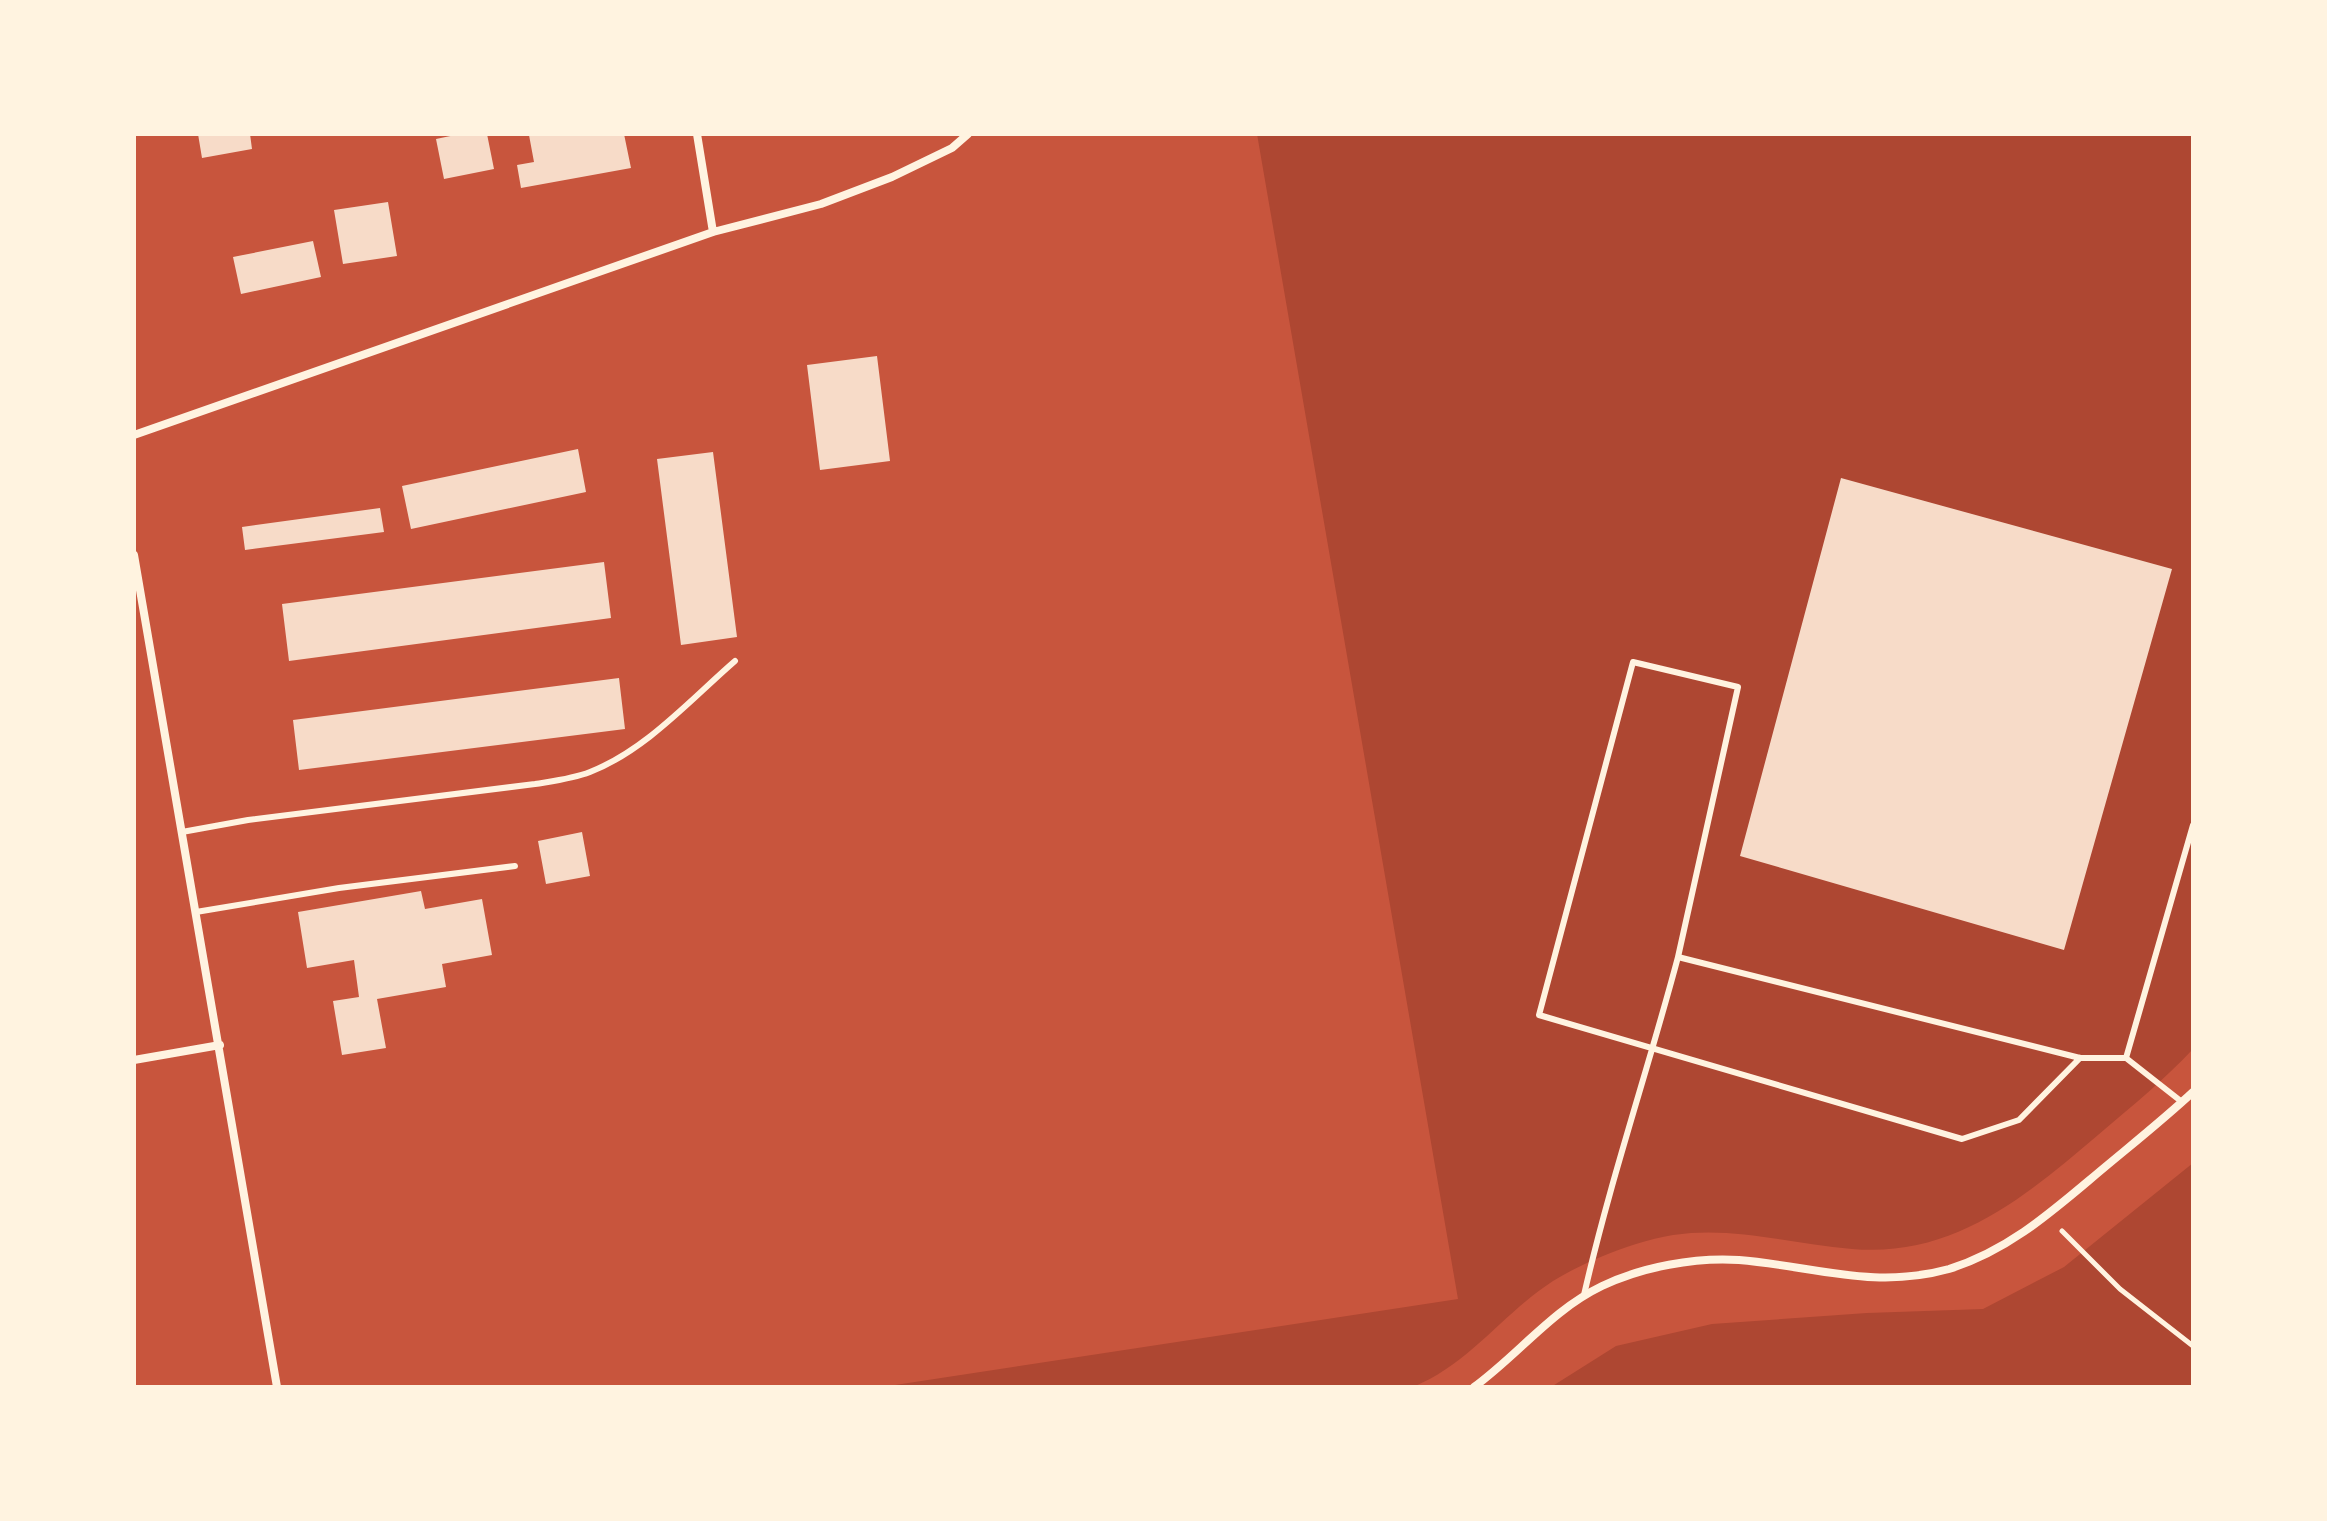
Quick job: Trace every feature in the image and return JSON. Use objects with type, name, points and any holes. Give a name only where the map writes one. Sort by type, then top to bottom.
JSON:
[{"type":"street","points":[[697,134],[713,232]]},
{"type":"street","points":[[134,435],[713,232],[821,204],[892,177],[952,148],[968,134]]},
{"type":"street","points":[[134,555],[277,1387]]},
{"type":"street","points":[[134,1060],[220,1045]]},
{"type":"street","points":[[1474,1387],[1563,1308],[1605,1285],[1644,1272],[1716,1260],[1758,1262],[1866,1279],[1920,1275],[1985,1256],[2050,1214],[2193,1092]]},
{"type":"lane","points":[[182,832],[248,820],[580,776],[613,762],[640,744],[735,661]]},
{"type":"lane","points":[[1584,1295],[1596,1241],[1654,1049],[1678,957],[1738,687],[1633,662],[1539,1015],[1654,1049],[1962,1139],[2019,1120],[2080,1058]]},
{"type":"lane","points":[[2126,1058],[2193,825]]},
{"type":"lane","points":[[196,912],[295,894],[515,866]]},
{"type":"lane","points":[[1678,957],[2080,1058],[2126,1058],[2182,1102]]},
{"type":"path","points":[[2050,1214],[2069,1240],[2101,1272],[2193,1346]]},
{"type":"shaded area","points":[[1257,134],[2193,134],[2193,1049],[2135,1104],[2044,1180],[1986,1218],[1956,1233],[1923,1244],[1889,1249],[1852,1249],[1744,1234],[1692,1233],[1636,1244],[1593,1260],[1553,1281],[1452,1365],[1413,1387],[882,1387],[1458,1299]]},
{"type":"shaded area","points":[[2193,1163],[2193,1387],[1551,1387],[1616,1346],[1712,1324],[1867,1313],[1983,1309],[2064,1267]]},
{"type":"building","points":[[198,134],[250,134],[252,149],[202,158]]},
{"type":"building","points":[[460,134],[487,134],[494,169],[444,179],[436,139]]},
{"type":"building","points":[[624,134],[631,168],[521,188],[517,165],[534,162],[529,135]]},
{"type":"building","points":[[388,202],[397,256],[343,264],[334,210]]},
{"type":"building","points":[[313,241],[321,277],[241,294],[233,257]]},
{"type":"building","points":[[877,356],[890,461],[820,470],[807,365]]},
{"type":"building","points":[[578,449],[586,492],[411,529],[402,486]]},
{"type":"building","points":[[713,452],[737,637],[681,645],[657,459]]},
{"type":"building","points":[[1841,478],[2172,569],[2064,950],[1740,856]]},
{"type":"building","points":[[380,508],[384,532],[245,550],[242,527]]},
{"type":"building","points":[[604,562],[611,618],[289,661],[282,604]]},
{"type":"building","points":[[619,678],[625,729],[299,770],[293,720]]},
{"type":"building","points":[[582,832],[590,876],[546,884],[538,841]]},
{"type":"building","points":[[421,891],[425,909],[482,899],[492,955],[442,964],[446,987],[377,999],[386,1048],[342,1055],[333,1001],[359,997],[354,960],[307,968],[298,912]]}]
